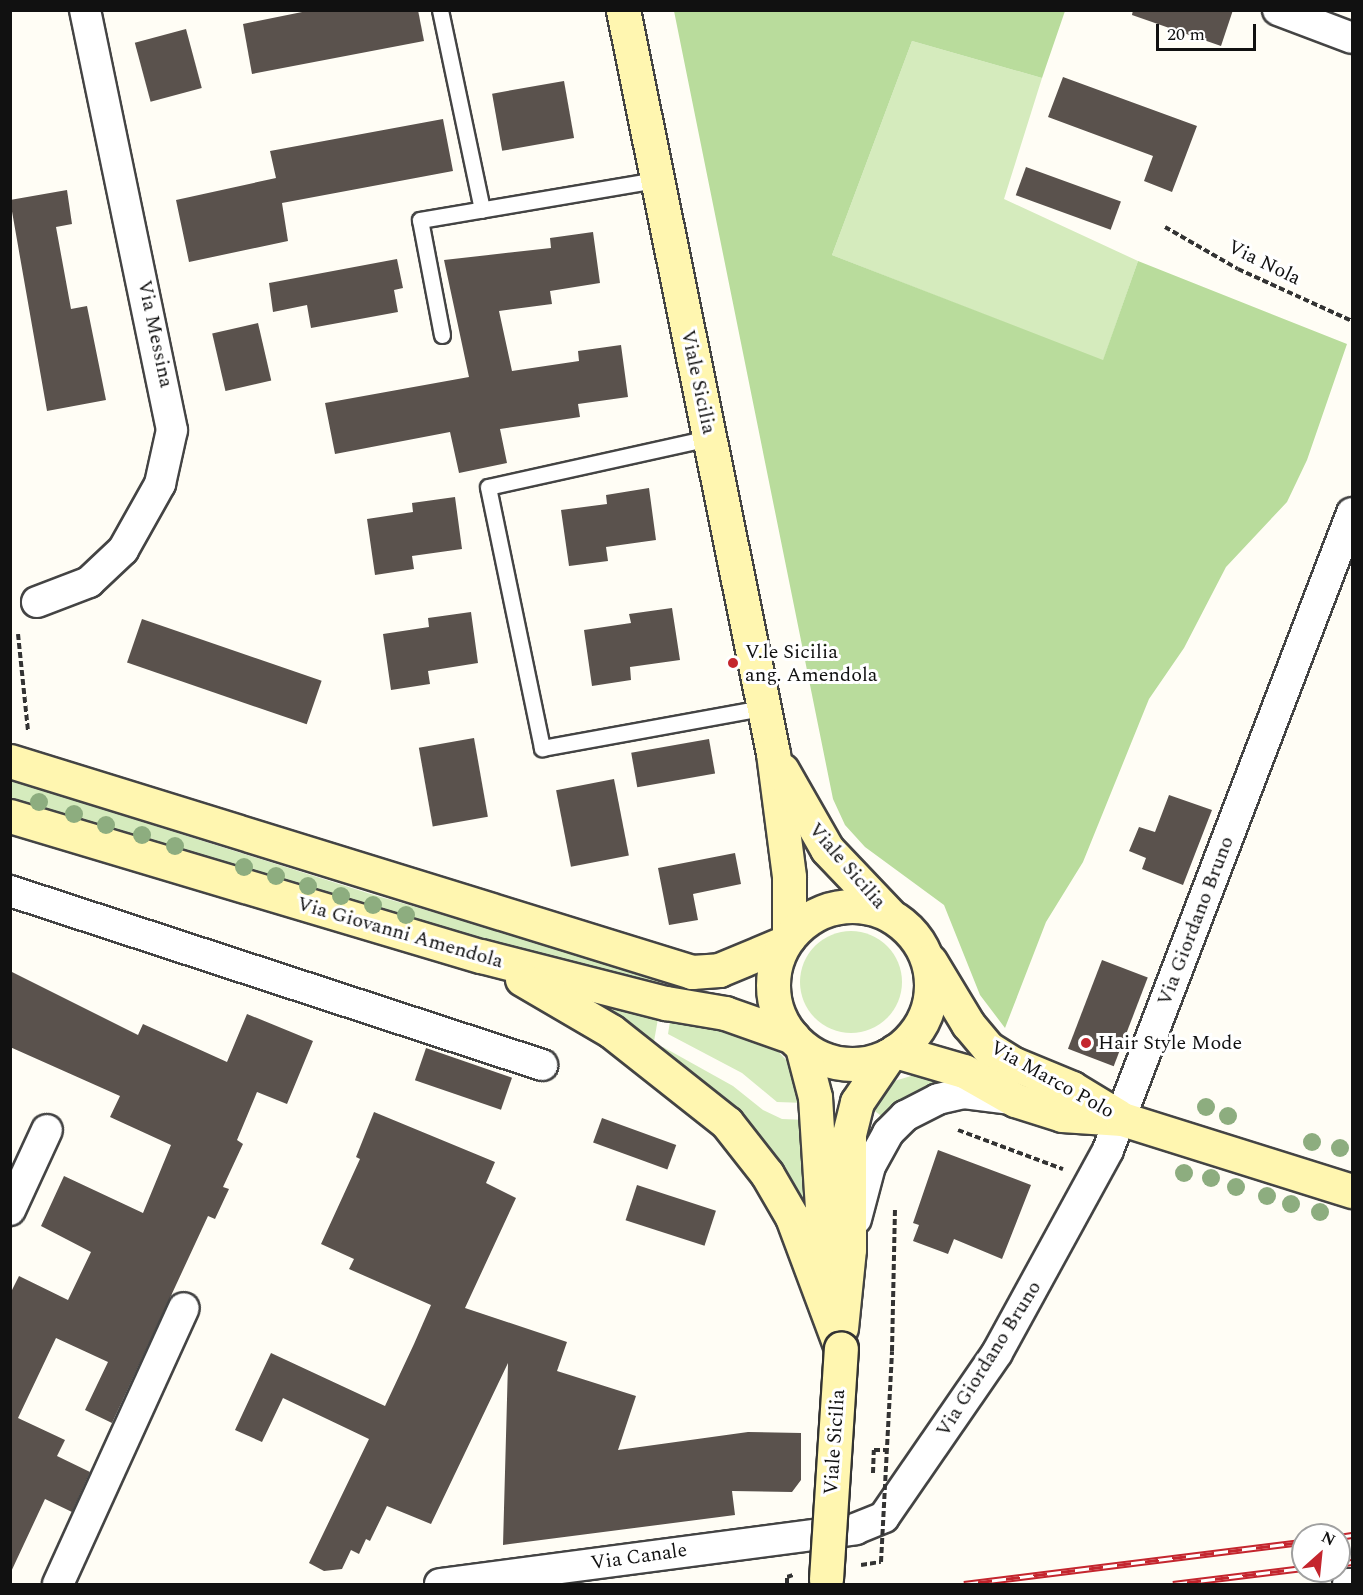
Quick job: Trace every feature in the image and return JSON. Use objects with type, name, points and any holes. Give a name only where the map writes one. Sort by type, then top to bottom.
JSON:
[{"type":"main road","name":"Viale Sicilia","points":[[623,10],[773,753],[789,877],[786,940]]},
{"type":"main road","points":[[20,751],[692,972],[718,970],[786,940],[815,914],[839,906],[865,906],[889,914],[909,930],[924,951],[931,975],[930,1001],[920,1026],[892,1053],[853,1114],[848,1150],[849,1249],[840,1300]]},
{"type":"main road","name":"Viale Sicilia","points":[[773,753],[817,835],[889,914]]},
{"type":"main road","name":"Via Giovanni Amendola","points":[[10,816],[481,956],[666,1003],[725,1013],[797,1042]]},
{"type":"main road","points":[[786,940],[772,974],[774,1001],[797,1042],[816,1105],[825,1235],[840,1300]]},
{"type":"main road","name":"Via Marco Polo","points":[[924,951],[968,1024],[988,1048],[1014,1064],[1072,1088],[1122,1119]]},
{"type":"main road","points":[[481,956],[611,1030],[727,1123],[767,1174],[792,1216],[841,1348]]},
{"type":"main road","points":[[797,1042],[826,1060],[852,1064],[892,1053]]},
{"type":"main road","name":"Via Marco Polo","points":[[892,1053],[964,1071],[1015,1100],[1062,1115],[1122,1119],[1353,1191]]},
{"type":"main road","name":"Viale Sicilia","points":[[838,1575],[840,1300]]},
{"type":"street","name":"Via Messina","points":[[37,602],[89,582],[123,550],[160,484],[172,429],[85,10]]},
{"type":"street","points":[[1278,10],[1353,38]]},
{"type":"street","name":"Via Giordano Bruno","points":[[838,1530],[878,1522],[913,1479],[1007,1337],[1122,1119],[1353,513]]},
{"type":"street","points":[[10,891],[542,1065]]},
{"type":"street","points":[[849,1249],[870,1166],[896,1123],[926,1103],[951,1095],[975,1093],[1015,1100]]},
{"type":"street","points":[[10,1210],[47,1130]]},
{"type":"street","points":[[58,1584],[184,1308]]},
{"type":"street","name":"Via Canale","points":[[440,1584],[838,1530]]},
{"type":"street","points":[[1348,1584],[1353,1584]]},
{"type":"lane","points":[[440,10],[482,210]]},
{"type":"lane","points":[[442,334],[420,220],[657,180]]},
{"type":"lane","points":[[709,438],[488,486],[542,748],[763,708]]},
{"type":"path","name":"Via Nola","points":[[1165,227],[1238,269],[1353,321]]},
{"type":"path","points":[[18,634],[20,751]]},
{"type":"path","points":[[946,1131],[968,1131],[1067,1171]]},
{"type":"path","points":[[838,1575],[880,1562],[892,1351],[895,1200]]},
{"type":"path","points":[[866,1450],[887,1450]]},
{"type":"green space","points":[[674,11],[1065,11],[1042,78],[912,41],[832,255],[1103,360],[1138,261],[1347,344],[1307,460],[1287,502],[1226,567],[1184,648],[1149,699],[1083,862],[1046,922],[1005,1028],[980,995],[944,905],[865,847],[845,825],[833,799]]},
{"type":"green space","points":[[912,41],[1042,78],[1004,199],[1138,261],[1103,361],[832,255]]},
{"type":"green space","points":[[10,780],[374,895],[662,978],[659,991],[212,863],[11,799]]},
{"type":"green space","points":[[851,931],[871,935],[887,946],[898,962],[902,982],[898,1002],[887,1018],[871,1029],[851,1033],[831,1029],[815,1018],[804,1002],[800,982],[804,962],[815,946],[831,935]]},
{"type":"green space","points":[[573,988],[659,1013],[653,1047]]},
{"type":"green space","points":[[671,1015],[762,1035],[796,1070],[806,1103],[777,1102],[742,1073],[668,1034]]},
{"type":"green space","points":[[663,1047],[733,1086],[763,1110],[782,1119],[807,1120],[811,1212],[805,1214],[660,1052]]},
{"type":"green space","points":[[928,1071],[950,1081],[884,1118],[868,1106],[884,1084]]},
{"type":"building","points":[[312,10],[418,10],[424,41],[252,74],[243,24]]},
{"type":"building","points":[[1133,10],[1233,10],[1221,46],[1132,15]]},
{"type":"building","points":[[186,29],[202,88],[151,102],[135,43]]},
{"type":"building","points":[[1063,77],[1197,126],[1172,192],[1144,181],[1153,156],[1048,117]]},
{"type":"building","points":[[564,81],[574,138],[502,151],[492,94]]},
{"type":"building","points":[[443,119],[453,171],[282,203],[288,241],[189,262],[176,200],[276,178],[270,151]]},
{"type":"building","points":[[1026,167],[1121,202],[1111,230],[1016,195]]},
{"type":"building","points":[[67,190],[72,224],[56,227],[71,309],[87,306],[106,400],[47,411],[10,200]]},
{"type":"building","points":[[593,232],[600,283],[550,291],[552,304],[499,311],[512,371],[579,361],[578,351],[621,345],[628,397],[578,404],[580,417],[500,429],[507,463],[459,473],[450,432],[335,454],[325,403],[469,377],[444,260],[551,248],[550,238]]},
{"type":"building","points":[[397,259],[403,288],[394,290],[398,312],[311,328],[307,305],[273,312],[269,283]]},
{"type":"building","points":[[258,323],[271,380],[225,391],[212,334]]},
{"type":"building","points":[[649,488],[656,540],[606,547],[608,561],[569,566],[561,510],[607,504],[606,495]]},
{"type":"building","points":[[455,497],[462,549],[412,556],[414,569],[375,575],[367,519],[413,512],[412,503]]},
{"type":"building","points":[[672,608],[680,660],[630,667],[631,680],[592,686],[584,630],[631,623],[629,614]]},
{"type":"building","points":[[471,612],[478,663],[428,671],[430,684],[391,690],[383,634],[429,627],[428,618]]},
{"type":"building","points":[[142,619],[322,681],[307,724],[127,662]]},
{"type":"building","points":[[474,738],[488,817],[433,827],[419,748]]},
{"type":"building","points":[[709,739],[715,773],[637,787],[631,753]]},
{"type":"building","points":[[614,779],[629,856],[571,867],[556,790]]},
{"type":"building","points":[[1169,795],[1212,810],[1183,885],[1142,869],[1146,858],[1129,851],[1139,827],[1155,832]]},
{"type":"building","points":[[735,853],[741,884],[693,894],[698,920],[669,925],[658,868]]},
{"type":"building","points":[[1102,960],[1148,978],[1114,1066],[1068,1049]]},
{"type":"building","points":[[10,971],[138,1035],[143,1024],[227,1062],[247,1014],[313,1041],[287,1104],[257,1092],[237,1140],[243,1144],[223,1187],[229,1189],[215,1219],[208,1216],[112,1423],[85,1410],[108,1362],[56,1338],[18,1418],[65,1440],[57,1456],[90,1472],[72,1512],[45,1499],[10,1574],[10,1294],[19,1276],[68,1300],[91,1252],[41,1226],[64,1176],[143,1213],[171,1145],[110,1117],[120,1096],[10,1047]]},
{"type":"building","points":[[426,1048],[512,1078],[501,1110],[415,1080]]},
{"type":"building","points":[[374,1112],[495,1162],[486,1183],[516,1198],[465,1308],[567,1342],[557,1371],[636,1396],[618,1450],[748,1432],[801,1433],[801,1480],[792,1492],[732,1491],[735,1515],[503,1545],[508,1363],[431,1524],[387,1506],[370,1541],[366,1539],[359,1554],[351,1550],[342,1569],[324,1571],[309,1563],[369,1439],[283,1398],[262,1442],[235,1430],[271,1353],[385,1406],[414,1344],[431,1305],[349,1269],[354,1259],[321,1244],[360,1159],[356,1157]]},
{"type":"building","points":[[602,1118],[676,1145],[667,1169],[593,1142]]},
{"type":"building","points":[[938,1150],[1031,1185],[1002,1259],[954,1239],[948,1254],[913,1241],[919,1225],[913,1223]]},
{"type":"building","points":[[637,1185],[716,1211],[705,1246],[626,1220]]},
{"type":"railway","points":[[964,1584],[1291,1543]]},
{"type":"railway","points":[[1173,1584],[1291,1569]]},
{"type":"place","name":"V.le Sicilia ang. Amendola","points":[[733,663]]},
{"type":"place","name":"Hair Style Mode","points":[[1086,1043]]}]
